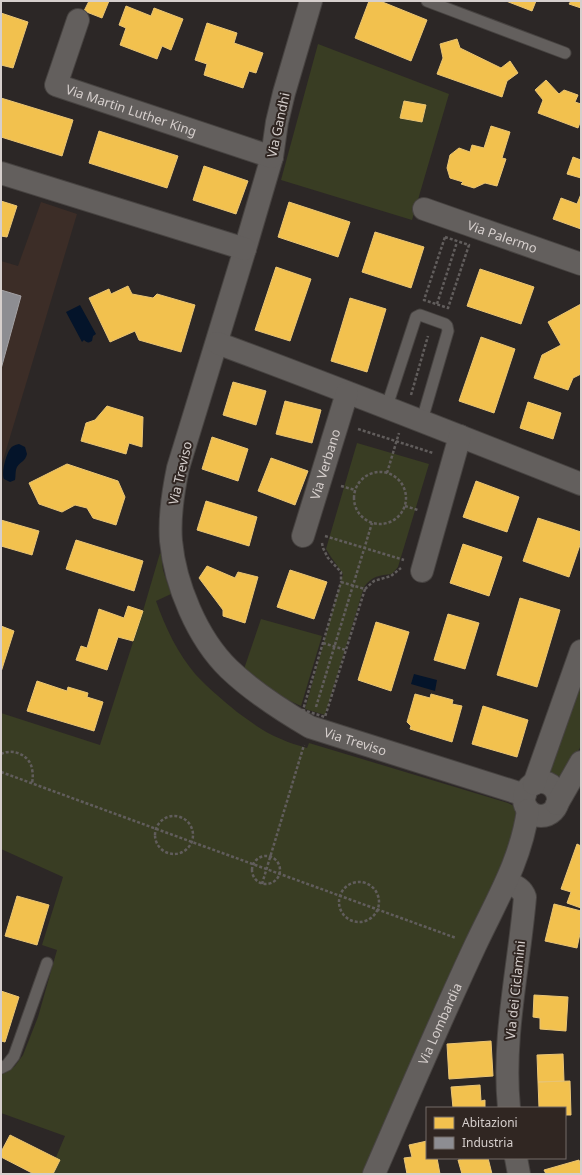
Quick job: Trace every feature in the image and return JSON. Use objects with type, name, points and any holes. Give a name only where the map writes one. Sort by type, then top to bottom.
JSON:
[{"type":"street","name":"Via Gandhi","points":[[245,249],[272,157],[277,122],[284,93],[311,1]]},
{"type":"street","name":"Via Martin Luther King","points":[[78,20],[56,85],[272,157]]},
{"type":"street","points":[[1,173],[245,249]]},
{"type":"street","name":"Via Palermo","points":[[424,209],[581,264]]},
{"type":"street","name":"Via Treviso","points":[[245,249],[178,468],[172,500],[171,540],[174,563],[182,589],[199,629],[218,658],[239,678],[258,694],[310,727],[529,796]]},
{"type":"street","points":[[217,343],[347,393],[387,406],[581,484]]},
{"type":"street","name":"Via Verbano","points":[[302,536],[347,393]]},
{"type":"street","points":[[413,565],[460,436]]},
{"type":"street","name":"Via Lombardia","points":[[377,1171],[475,945],[508,878],[523,836],[529,796],[581,651]]},
{"type":"street","name":"Via Lombardia","points":[[508,878],[556,806],[581,762]]},
{"type":"street","points":[[541,782],[550,785],[557,793],[556,806],[547,815],[542,816],[532,814],[529,796],[541,782]]},
{"type":"street","name":"Via dei Ciclamini","points":[[508,878],[523,891],[526,897],[510,1030],[507,1069],[509,1107]]},
{"type":"street","points":[[516,1159],[519,1174]]},
{"type":"lane","points":[[427,1],[565,53]]},
{"type":"lane","points":[[387,406],[416,317],[420,316],[445,324],[448,331],[422,420]]},
{"type":"lane","points":[[1,1068],[7,1065],[14,1056],[47,962]]},
{"type":"path","points":[[445,237],[469,245],[448,308],[437,304],[424,300],[445,237]]},
{"type":"path","points":[[437,304],[457,241]]},
{"type":"path","points":[[410,396],[430,330]]},
{"type":"path","points":[[357,429],[437,454]]},
{"type":"path","points":[[387,473],[400,429]]},
{"type":"path","points":[[380,472],[387,473],[396,478],[402,484],[406,493],[404,511],[398,518],[390,523],[372,523],[365,520],[359,514],[355,506],[355,490],[365,477],[380,472]]},
{"type":"path","points":[[340,485],[355,490]]},
{"type":"path","points":[[405,506],[420,510]]},
{"type":"path","points":[[314,713],[372,523]]},
{"type":"path","points":[[324,535],[413,565],[403,566],[398,572],[391,576],[374,580],[367,586],[325,717],[303,710],[341,582],[341,572],[328,558],[324,548],[322,541],[324,535]]},
{"type":"path","points":[[407,553],[413,565]]},
{"type":"path","points":[[341,582],[365,589]]},
{"type":"path","points":[[323,643],[346,650]]},
{"type":"path","points":[[262,884],[305,743]]},
{"type":"path","points":[[1,754],[11,752],[24,756],[30,762],[32,768],[32,783]]},
{"type":"path","points":[[1,772],[475,945]]},
{"type":"path","points":[[169,817],[180,817],[186,820],[190,825],[192,830],[192,842],[183,852],[171,854],[164,852],[156,842],[156,829],[163,820],[169,817]]},
{"type":"path","points":[[262,856],[271,856],[280,865],[280,874],[278,878],[271,883],[262,884],[254,878],[252,874],[253,864],[262,856]]},
{"type":"path","points":[[353,883],[366,883],[376,891],[379,903],[378,910],[368,919],[362,922],[356,922],[344,915],[339,903],[340,896],[343,890],[353,883]]},
{"type":"shaded area","points":[[41,202],[77,214],[1,467],[1,261],[18,266]]},
{"type":"green space","points":[[318,44],[449,94],[412,220],[281,180]]},
{"type":"green space","points":[[357,443],[429,464],[398,567],[392,574],[376,577],[370,580],[364,587],[325,715],[305,709],[343,574],[326,549]]},
{"type":"green space","points":[[160,553],[163,570],[171,594],[156,601],[173,640],[183,658],[196,675],[216,694],[248,720],[269,734],[290,743],[307,748],[309,743],[508,803],[514,806],[517,810],[510,849],[363,1174],[49,1174],[65,1136],[1,1113],[1,1075],[15,1066],[23,1055],[38,1017],[57,950],[42,945],[63,877],[1,849],[1,713],[100,745]]},
{"type":"green space","points":[[261,619],[322,636],[301,706],[264,686],[244,669]]},
{"type":"green space","points":[[581,677],[581,746],[560,782],[554,777],[546,774]]},
{"type":"water","points":[[80,305],[96,334],[90,342],[84,340],[82,342],[66,312]]},
{"type":"water","points":[[19,444],[25,447],[27,454],[25,459],[17,467],[15,480],[10,482],[4,479],[3,476],[4,464],[10,449]]},
{"type":"water","points":[[414,674],[437,680],[435,691],[411,684]]},
{"type":"building: Abitazioni","points":[[89,1],[109,1],[102,18],[84,11]]},
{"type":"building: Abitazioni","points":[[369,1],[380,1],[427,20],[411,61],[355,38]]},
{"type":"building: Abitazioni","points":[[506,1],[536,1],[532,11]]},
{"type":"building: Abitazioni","points":[[571,1],[581,1],[581,8],[569,4]]},
{"type":"building: Abitazioni","points":[[126,6],[151,16],[154,8],[183,19],[171,50],[162,46],[157,59],[120,45],[126,28],[119,25]]},
{"type":"building: Abitazioni","points":[[1,13],[28,22],[13,68],[1,65]]},
{"type":"building: Abitazioni","points":[[207,23],[237,33],[234,43],[263,53],[256,73],[249,71],[243,88],[204,75],[207,64],[195,60]]},
{"type":"building: Abitazioni","points":[[457,39],[460,48],[501,68],[510,61],[518,73],[507,81],[502,97],[437,74],[443,58],[440,44]]},
{"type":"building: Abitazioni","points":[[546,80],[559,94],[564,90],[578,95],[575,102],[581,104],[581,120],[578,128],[538,113],[543,100],[535,90]]},
{"type":"building: Abitazioni","points":[[1,98],[73,120],[62,156],[1,137]]},
{"type":"building: Abitazioni","points":[[404,101],[426,105],[422,122],[400,118]]},
{"type":"building: Abitazioni","points":[[491,126],[510,132],[502,158],[506,159],[497,186],[485,183],[474,188],[461,184],[463,182],[450,178],[447,168],[450,155],[459,148],[470,152],[472,145],[484,148]]},
{"type":"building: Abitazioni","points":[[99,131],[178,156],[167,188],[89,163]]},
{"type":"building: Abitazioni","points":[[573,157],[581,160],[581,178],[567,174]]},
{"type":"building: Abitazioni","points":[[204,166],[248,181],[236,214],[193,200]]},
{"type":"building: Abitazioni","points":[[581,194],[581,229],[553,219],[561,198],[577,204]]},
{"type":"building: Abitazioni","points":[[1,201],[17,206],[7,237],[1,236]]},
{"type":"building: Abitazioni","points":[[289,202],[350,222],[338,257],[278,237]]},
{"type":"building: Abitazioni","points":[[375,232],[424,247],[411,288],[362,272]]},
{"type":"building: Abitazioni","points":[[276,267],[311,279],[290,341],[255,330]]},
{"type":"building: Abitazioni","points":[[480,269],[534,287],[521,324],[467,306]]},
{"type":"building: Abitazioni","points":[[128,286],[132,294],[153,298],[157,294],[195,305],[181,352],[139,340],[135,331],[110,342],[89,298],[109,289],[111,294]]},
{"type":"building: Abitazioni","points":[[350,298],[386,309],[367,372],[331,361]]},
{"type":"building: Abitazioni","points":[[581,304],[581,374],[573,378],[568,390],[534,378],[542,355],[561,345],[548,322]]},
{"type":"building: Abitazioni","points":[[481,337],[515,349],[494,413],[459,401]]},
{"type":"building: Abitazioni","points":[[233,382],[266,391],[256,425],[223,415]]},
{"type":"building: Abitazioni","points":[[285,401],[321,410],[312,443],[276,434]]},
{"type":"building: Abitazioni","points":[[528,402],[561,413],[553,439],[520,428]]},
{"type":"building: Abitazioni","points":[[107,406],[143,417],[142,447],[129,443],[126,454],[81,441],[86,423],[95,420]]},
{"type":"building: Abitazioni","points":[[212,437],[248,449],[238,481],[202,469]]},
{"type":"building: Abitazioni","points":[[271,458],[308,471],[295,505],[258,491]]},
{"type":"building: Abitazioni","points":[[67,464],[118,481],[125,497],[116,525],[93,518],[87,508],[75,505],[62,512],[39,504],[29,483]]},
{"type":"building: Abitazioni","points":[[476,481],[519,497],[507,532],[463,517]]},
{"type":"building: Abitazioni","points":[[206,501],[257,517],[249,546],[197,530]]},
{"type":"building: Abitazioni","points":[[538,518],[581,532],[581,542],[569,577],[523,561]]},
{"type":"building: Abitazioni","points":[[1,520],[39,531],[32,555],[1,546]]},
{"type":"building: Abitazioni","points":[[76,540],[143,561],[134,591],[66,569]]},
{"type":"building: Abitazioni","points":[[463,544],[502,557],[489,596],[450,583]]},
{"type":"building: Abitazioni","points":[[207,566],[235,578],[238,572],[258,577],[245,623],[223,616],[223,610],[199,578]]},
{"type":"building: Abitazioni","points":[[290,570],[327,582],[314,619],[277,607]]},
{"type":"building: Abitazioni","points":[[520,598],[560,610],[537,687],[497,675]]},
{"type":"building: Abitazioni","points":[[128,606],[143,611],[133,641],[118,637],[107,670],[76,660],[81,646],[87,648],[99,609],[124,618]]},
{"type":"building: Abitazioni","points":[[448,614],[479,623],[465,669],[434,660]]},
{"type":"building: Abitazioni","points":[[376,622],[409,632],[391,691],[358,680]]},
{"type":"building: Abitazioni","points":[[1,626],[14,631],[1,672]]},
{"type":"building: Abitazioni","points":[[37,681],[67,691],[68,687],[88,693],[87,697],[103,702],[94,731],[27,711]]},
{"type":"building: Abitazioni","points":[[415,694],[430,698],[431,694],[453,700],[452,704],[462,706],[452,742],[410,729],[411,726],[407,722]]},
{"type":"building: Abitazioni","points":[[483,706],[528,720],[517,757],[472,744]]},
{"type":"building: Abitazioni","points":[[577,844],[581,846],[581,908],[567,903],[571,892],[561,889]]},
{"type":"building: Abitazioni","points":[[17,896],[49,905],[37,945],[5,936]]},
{"type":"building: Abitazioni","points":[[554,904],[581,911],[581,929],[577,948],[545,941]]},
{"type":"building: Abitazioni","points":[[1,991],[19,997],[5,1042],[1,1041]]},
{"type":"building: Abitazioni","points":[[534,995],[568,997],[566,1031],[540,1029],[540,1018],[533,1017]]},
{"type":"building: Abitazioni","points":[[491,1041],[493,1076],[449,1079],[447,1044]]},
{"type":"building: Abitazioni","points":[[563,1054],[564,1081],[538,1082],[537,1055]]},
{"type":"building: Abitazioni","points":[[570,1081],[571,1115],[566,1115],[566,1107],[539,1107],[538,1082]]},
{"type":"building: Abitazioni","points":[[480,1085],[481,1101],[485,1100],[485,1107],[453,1107],[451,1087]]},
{"type":"building: Abitazioni","points":[[10,1135],[60,1160],[53,1174],[34,1174],[1,1157],[1,1152]]},
{"type":"building: Abitazioni","points":[[426,1141],[426,1159],[437,1159],[440,1174],[407,1174],[404,1158],[412,1157],[409,1145]]},
{"type":"building: Abitazioni","points":[[488,1159],[492,1174],[462,1174],[458,1160]]},
{"type":"building: Abitazioni","points":[[579,1160],[581,1174],[546,1174],[544,1170]]},
{"type":"building: Industria","points":[[1,290],[21,296],[1,369]]}]
